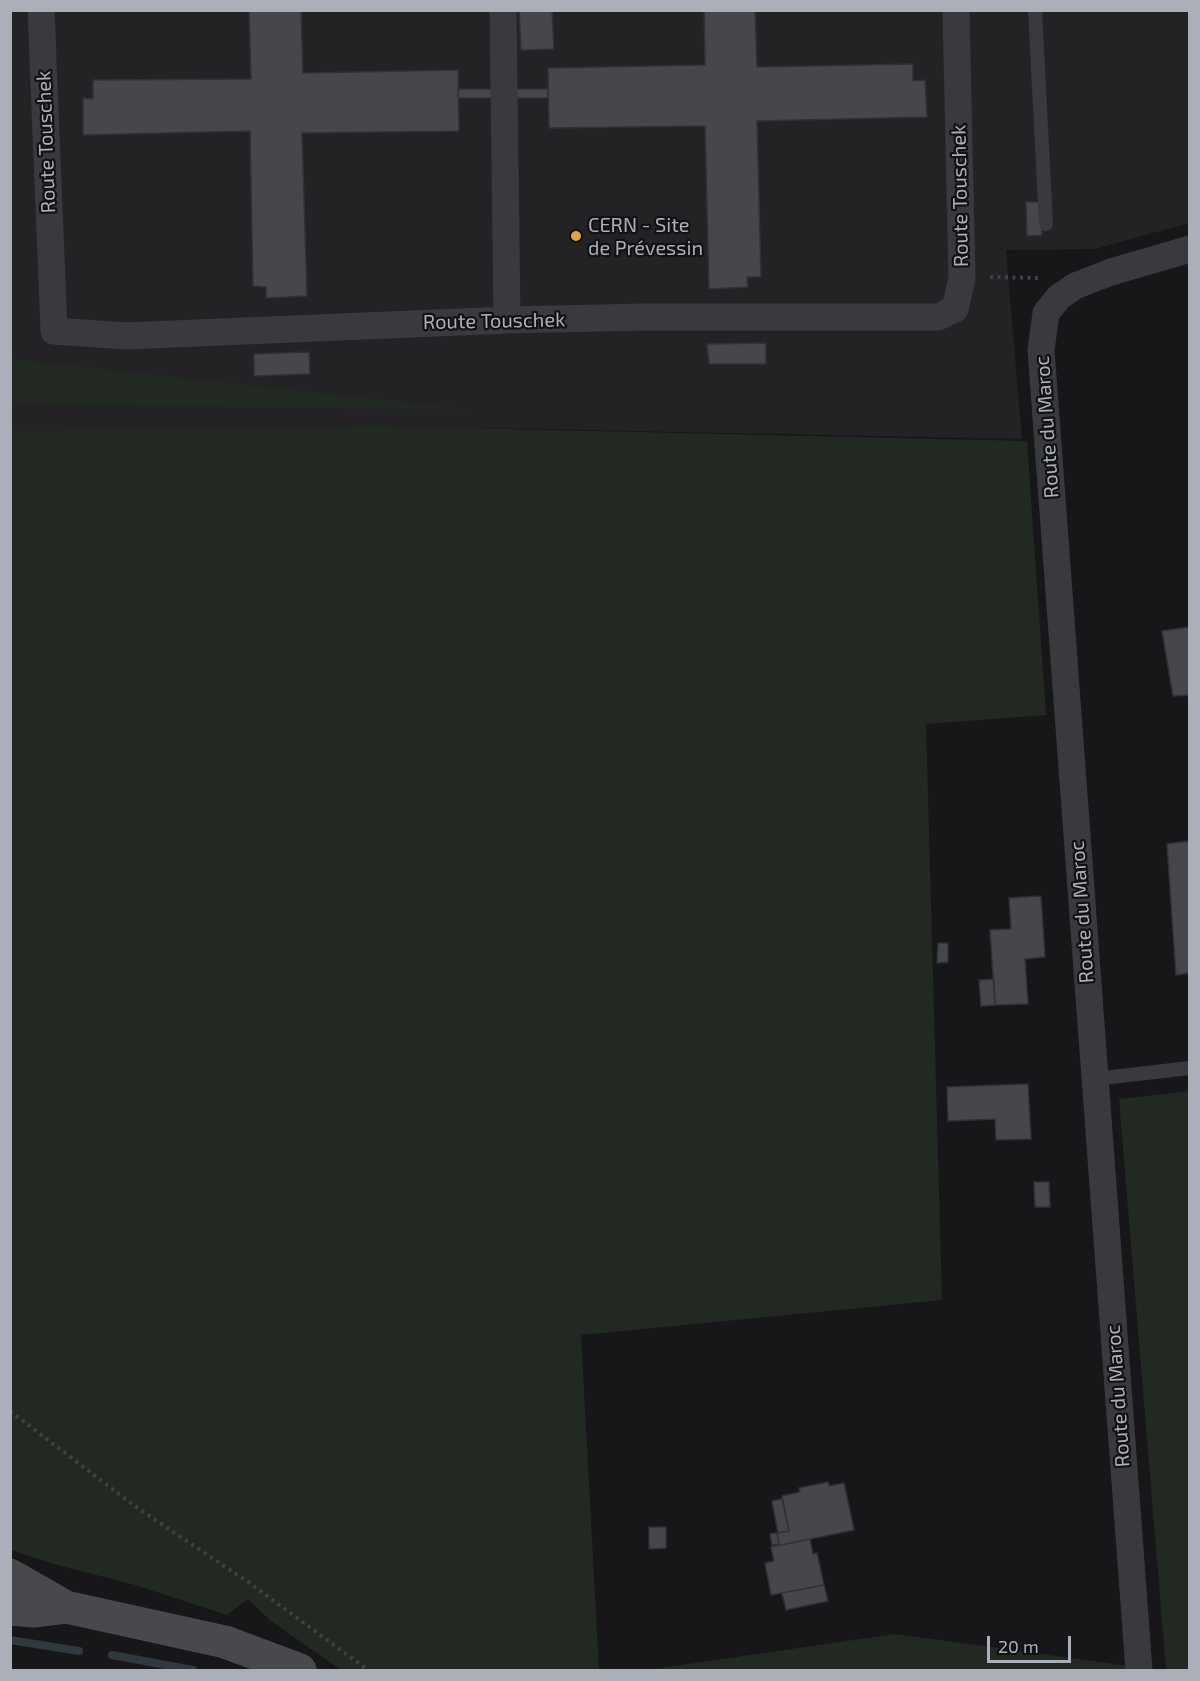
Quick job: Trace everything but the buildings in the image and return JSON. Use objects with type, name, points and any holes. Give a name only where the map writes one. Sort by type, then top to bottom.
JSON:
[{"type":"main road","points":[[10,1575],[66,1607],[225,1642],[300,1671]]},
{"type":"main road","points":[[10,1609],[33,1611],[66,1607]]},
{"type":"street","name":"Route Touschek","points":[[41,10],[54,331],[126,336],[507,320],[938,317],[955,309],[962,278],[956,10]]},
{"type":"street","points":[[502,10],[507,320]]},
{"type":"street","points":[[1059,297],[1076,286],[1111,272],[1190,249]]},
{"type":"street","name":"Route du Maroc","points":[[1059,297],[1046,313],[1041,350],[1139,1671]]},
{"type":"lane","points":[[1035,10],[1046,224]]},
{"type":"lane","points":[[1094,1079],[1190,1068]]},
{"type":"path","points":[[962,278],[1013,276],[1038,278],[1059,297]]},
{"type":"path","points":[[10,1411],[136,1507],[248,1582],[368,1671]]},
{"type":"shaded area","name":"CERN - Site de Prévessin","points":[[10,11],[1189,11],[1189,223],[1095,249],[1006,250],[1022,439],[484,428],[11,432]]},
{"type":"shaded area","points":[[11,359],[476,410],[11,404]]},
{"type":"shaded area","points":[[378,426],[1027,441],[1046,715],[926,724],[942,1300],[581,1335],[599,1670],[341,1670],[271,1621],[248,1599],[227,1615],[135,1585],[11,1550],[11,431]]},
{"type":"shaded area","points":[[1189,1091],[1190,1670],[1166,1670],[1119,1099]]},
{"type":"shaded area","points":[[895,1634],[1130,1666],[1130,1670],[646,1670]]},
{"type":"waterway","points":[[10,1640],[79,1651]]},
{"type":"waterway","points":[[112,1655],[193,1670]]},
{"type":"place","name":"CERN - Site de Prévessin","points":[[576,236]]}]
